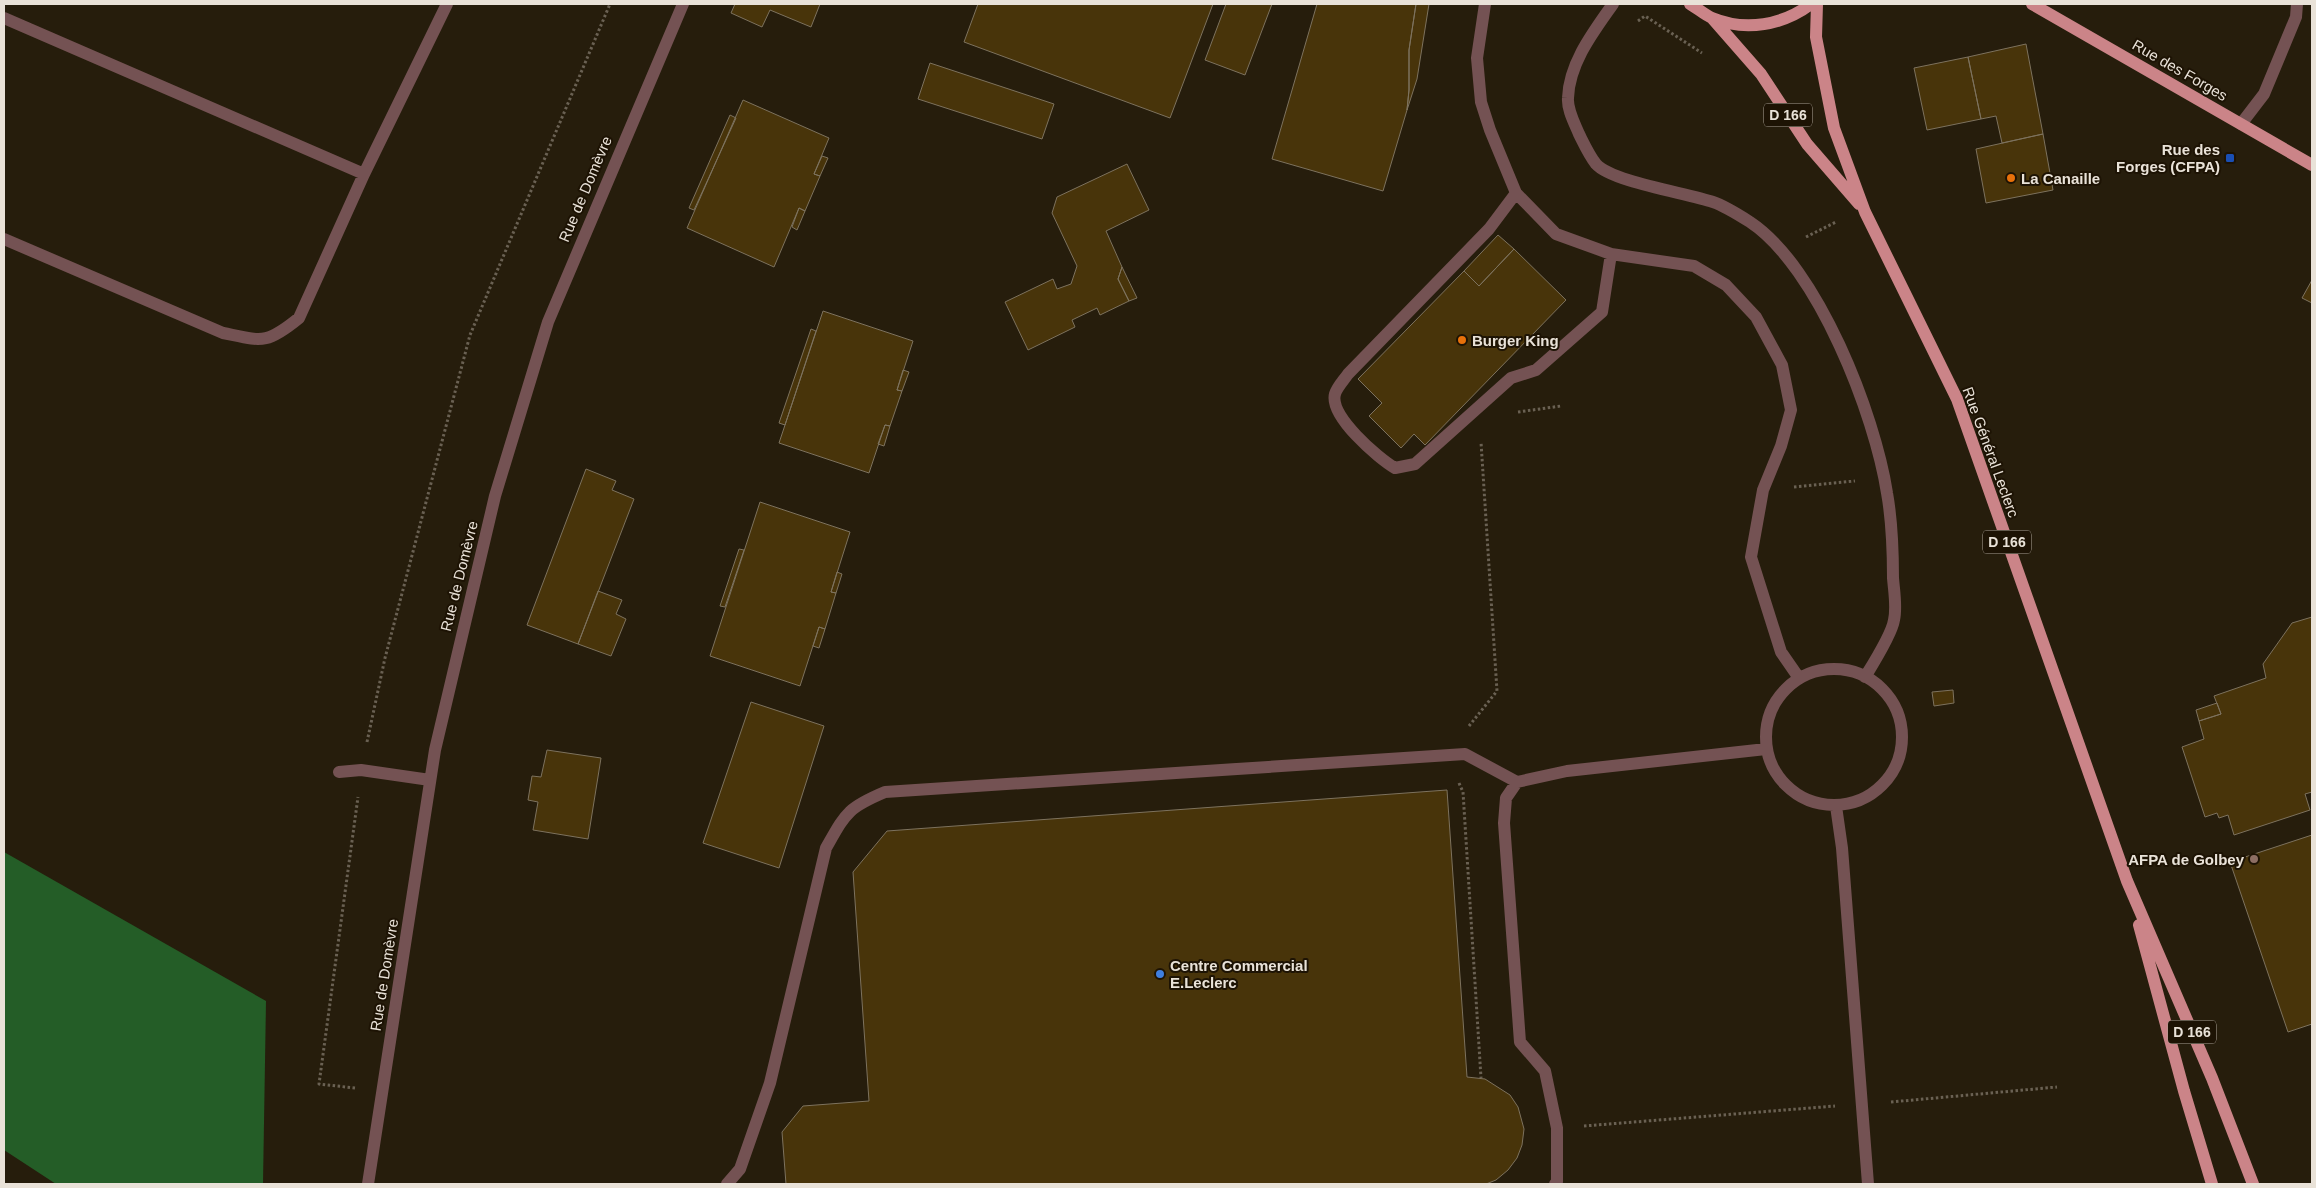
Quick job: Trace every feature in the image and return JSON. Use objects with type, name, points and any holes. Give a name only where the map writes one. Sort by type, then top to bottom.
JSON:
[{"type":"main road","points":[[1690,4],[1712,18],[1734,24],[1756,26],[1779,22],[1799,13],[1811,4]]},
{"type":"main road","name":"Rue Général Leclerc","points":[[1817,4],[1816,37],[1834,128],[1865,212],[1957,399],[2127,881],[2212,1078],[2253,1184]]},
{"type":"main road","name":"Rue des Forges","points":[[2032,4],[2312,165]]},
{"type":"main road","name":"Rue Général Leclerc","points":[[1712,18],[1761,74],[1807,144],[1865,212]]},
{"type":"main road","name":"Rue Général Leclerc","points":[[2127,881],[2184,1091],[2212,1184]]},
{"type":"street","points":[[4,238],[223,333],[259,341],[280,333],[299,318],[364,174],[447,4]]},
{"type":"street","name":"Rue de Domèvre","points":[[368,1184],[430,780],[454,662],[495,496],[548,322],[683,4]]},
{"type":"street","points":[[1485,4],[1476,58],[1481,102],[1490,130],[1516,193],[1556,234],[1611,254],[1694,266],[1726,285],[1756,317],[1782,365],[1791,410],[1781,446],[1763,490],[1751,557],[1781,652],[1800,678]]},
{"type":"street","points":[[2241,124],[2264,94],[2296,17],[2297,4]]},
{"type":"street","points":[[1610,9],[1594,31],[1574,69],[1568,99],[1574,123],[1584,144],[1598,166],[1625,179],[1714,202],[1751,223],[1784,253],[1816,300],[1842,349],[1878,454],[1887,492],[1893,537],[1894,621],[1865,677]]},
{"type":"street","points":[[4,18],[364,174]]},
{"type":"street","points":[[1516,193],[1489,229],[1348,374],[1335,394],[1337,409],[1346,423],[1381,459],[1395,468],[1415,464],[1512,378],[1536,370],[1602,312],[1611,254]]},
{"type":"street","points":[[1843,669],[1865,677],[1883,690],[1896,709],[1902,731],[1900,753],[1891,773],[1877,790],[1858,801],[1836,806],[1812,802],[1791,791],[1775,772],[1766,749],[1767,722],[1778,696],[1800,678],[1821,670],[1843,669]]},
{"type":"street","points":[[727,1184],[740,1169],[770,1083],[826,848],[843,817],[858,803],[885,792],[1465,754],[1517,782],[1567,771],[1766,749]]},
{"type":"street","points":[[339,772],[361,770],[430,780]]},
{"type":"street","points":[[1517,782],[1506,798],[1504,823],[1520,1042],[1545,1071],[1557,1128],[1557,1182],[1555,1184]]},
{"type":"street","points":[[1836,806],[1863,1104],[1868,1184]]},
{"type":"path","points":[[383,1091],[319,1084],[361,770],[385,658],[470,335],[610,4]]},
{"type":"path","points":[[1610,9],[1624,28],[1645,16],[1710,58]]},
{"type":"path","points":[[1828,215],[1833,223]]},
{"type":"path","points":[[1481,439],[1484,505]]},
{"type":"path","points":[[1557,1128],[2057,1087]]},
{"type":"green space","points":[[4,852],[266,1001],[263,1183],[56,1184],[4,1150]]},
{"type":"building","points":[[735,4],[820,4],[811,27],[770,10],[762,27],[731,13]]},
{"type":"building","points":[[978,4],[1213,4],[1170,118],[964,42]]},
{"type":"building","points":[[1226,4],[1272,4],[1245,75],[1205,60]]},
{"type":"building","points":[[1317,4],[1416,4],[1409,50],[1407,110],[1383,191],[1272,159]]},
{"type":"building","points":[[1416,4],[1429,4],[1417,79],[1407,110],[1409,50]]},
{"type":"building","points":[[2026,44],[2043,134],[2002,143],[1996,116],[1981,119],[1968,57]]},
{"type":"building","points":[[1968,57],[1981,119],[1927,130],[1914,68]]},
{"type":"building","points":[[930,63],[1054,104],[1042,139],[918,99]]},
{"type":"building","points":[[743,100],[829,138],[814,174],[820,176],[805,211],[799,208],[774,267],[687,228]]},
{"type":"building","points":[[730,115],[736,118],[694,210],[689,208]]},
{"type":"building","points":[[2043,134],[2053,190],[1986,203],[1976,149]]},
{"type":"building","points":[[822,156],[828,158],[820,176],[814,174]]},
{"type":"building","points":[[1127,164],[1149,210],[1106,231],[1122,267],[1118,279],[1129,301],[1100,315],[1097,308],[1072,320],[1075,327],[1028,350],[1005,302],[1053,279],[1057,289],[1071,284],[1077,266],[1052,213],[1057,197]]},
{"type":"building","points":[[799,208],[805,211],[797,230],[792,227]]},
{"type":"building","points":[[1498,235],[1514,249],[1479,286],[1464,271]]},
{"type":"building","name":"Burger King","points":[[1514,249],[1566,300],[1425,445],[1414,434],[1401,448],[1369,416],[1382,403],[1358,379],[1464,271],[1479,286]]},
{"type":"building","points":[[1122,267],[1137,298],[1129,301],[1118,279]]},
{"type":"building","points":[[2312,280],[2312,303],[2302,298]]},
{"type":"building","points":[[823,311],[913,341],[897,390],[902,391],[890,426],[885,425],[869,473],[779,443]]},
{"type":"building","points":[[811,329],[816,331],[785,425],[779,423]]},
{"type":"building","points":[[903,370],[909,372],[902,391],[897,390]]},
{"type":"building","points":[[885,425],[890,426],[884,446],[878,444]]},
{"type":"building","points":[[586,469],[616,481],[612,490],[634,499],[578,644],[527,625]]},
{"type":"building","points":[[760,502],[850,532],[831,592],[836,593],[825,629],[819,627],[800,686],[710,656]]},
{"type":"building","points":[[739,549],[744,550],[725,607],[720,606]]},
{"type":"building","points":[[837,572],[842,574],[836,593],[831,592]]},
{"type":"building","points":[[598,591],[622,600],[616,614],[626,619],[611,656],[578,644]]},
{"type":"building","points":[[2312,617],[2312,792],[2305,794],[2310,810],[2234,835],[2228,815],[2219,818],[2217,813],[2205,817],[2182,747],[2204,739],[2199,721],[2221,714],[2214,696],[2266,678],[2263,664],[2292,623]]},
{"type":"building","points":[[819,627],[825,629],[819,648],[813,646]]},
{"type":"building","points":[[1953,690],[1954,703],[1934,706],[1932,692]]},
{"type":"building","points":[[751,702],[824,726],[779,868],[703,843]]},
{"type":"building","points":[[2217,703],[2221,714],[2199,721],[2196,710]]},
{"type":"building","points":[[547,750],[601,758],[588,839],[533,830],[538,802],[528,800],[532,776],[541,777]]},
{"type":"building","name":"Centre Commercial E.Leclerc","points":[[1447,790],[1467,1077],[1485,1079],[1510,1095],[1518,1107],[1524,1129],[1522,1145],[1517,1158],[1508,1170],[1496,1180],[1486,1184],[786,1184],[782,1132],[803,1106],[869,1101],[853,872],[887,831]]},
{"type":"building","points":[[2312,835],[2312,1024],[2288,1032],[2230,862]]},
{"type":"place","name":"Rue des Forges (CFPA)","points":[[2230,158]]},
{"type":"place","name":"La Canaille","points":[[2011,178]]},
{"type":"place","name":"Burger King","points":[[1462,340]]},
{"type":"place","name":"AFPA de Golbey","points":[[2254,859]]},
{"type":"place","name":"Centre Commercial E.Leclerc","points":[[1160,974]]}]
